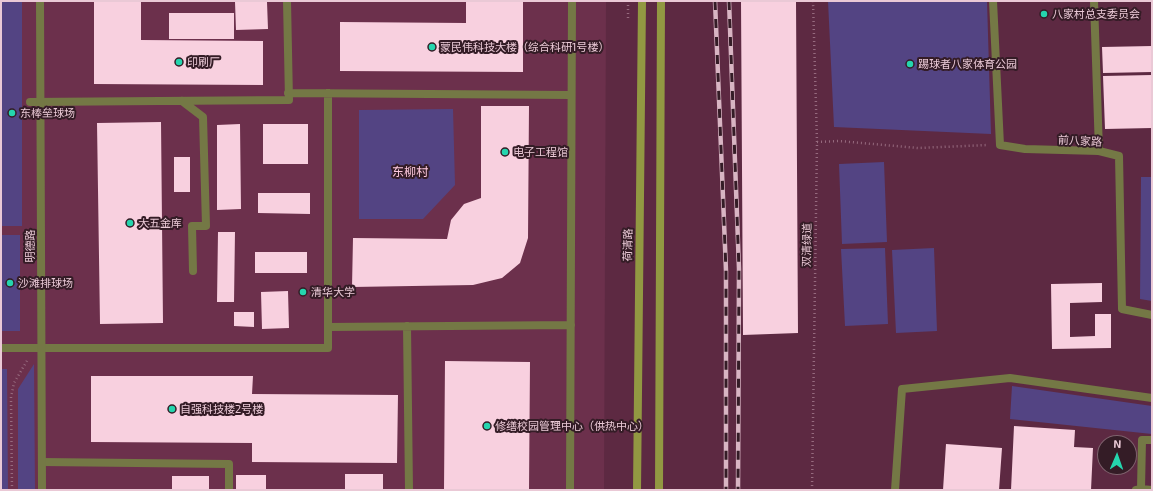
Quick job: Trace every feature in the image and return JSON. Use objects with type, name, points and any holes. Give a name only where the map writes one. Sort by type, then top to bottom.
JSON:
[{"type":"main road","name":"荷清路","points":[[637,490],[642,1]]},
{"type":"main road","points":[[659,490],[661,1]]},
{"type":"street","name":"明德路","points":[[40,1],[42,490]]},
{"type":"street","points":[[30,102],[289,100],[287,1]]},
{"type":"street","points":[[570,490],[572,1]]},
{"type":"street","points":[[993,1],[1000,145]]},
{"type":"street","points":[[1094,1],[1100,151]]},
{"type":"street","points":[[1,348],[328,348],[328,93]]},
{"type":"street","points":[[288,94],[571,95]]},
{"type":"street","points":[[182,101],[203,118],[206,226],[192,226],[193,271]]},
{"type":"street","name":"前八家路","points":[[1000,145],[1026,149],[1100,151],[1119,156],[1122,309],[1152,315]]},
{"type":"street","points":[[328,327],[571,325]]},
{"type":"street","points":[[407,326],[409,490]]},
{"type":"street","points":[[895,490],[902,389],[1010,378],[1152,398]]},
{"type":"street","points":[[1152,440],[1142,440],[1138,489],[1152,490]]},
{"type":"street","points":[[42,462],[229,464],[229,490]]},
{"type":"path","name":"双清绿道","points":[[812,490],[817,142],[813,1]]},
{"type":"path","points":[[817,142],[839,141],[918,148],[1000,145]]},
{"type":"path","points":[[12,490],[11,397],[14,383],[28,361],[31,348]]},
{"type":"shaded area","name":"清华大学","points":[[1,1],[606,1],[604,490],[1,490]]},
{"type":"shaded area","name":"东棒垒球场","points":[[1,1],[22,1],[22,226],[1,226]]},
{"type":"shaded area","name":"踢球者八家体育公园","points":[[828,1],[987,1],[991,134],[834,127]]},
{"type":"shaded area","points":[[453,109],[455,185],[423,219],[359,219],[359,110]]},
{"type":"shaded area","points":[[884,162],[887,242],[842,244],[839,164]]},
{"type":"shaded area","points":[[1141,177],[1152,177],[1152,301],[1140,299]]},
{"type":"shaded area","name":"沙滩排球场","points":[[1,235],[20,235],[20,331],[1,331]]},
{"type":"shaded area","points":[[885,248],[888,324],[845,326],[841,249]]},
{"type":"shaded area","points":[[934,248],[937,331],[896,333],[892,250]]},
{"type":"shaded area","points":[[34,364],[35,490],[18,490],[18,389]]},
{"type":"shaded area","points":[[1,369],[7,369],[8,490],[1,490]]},
{"type":"shaded area","points":[[1012,386],[1152,406],[1152,434],[1010,419]]},
{"type":"building","name":"印刷厂","points":[[94,1],[141,1],[141,40],[263,41],[263,85],[94,84]]},
{"type":"building","name":"蒙民伟科技大楼（综合科研1号楼）","points":[[466,1],[523,1],[523,72],[340,71],[340,22],[466,23]]},
{"type":"building","points":[[741,1],[796,1],[798,333],[743,335]]},
{"type":"building","points":[[235,2],[267,2],[268,29],[236,30]]},
{"type":"building","points":[[169,13],[234,13],[234,39],[169,39]]},
{"type":"building","points":[[1152,46],[1152,72],[1103,73],[1102,47]]},
{"type":"building","points":[[1152,75],[1152,128],[1105,129],[1103,76]]},
{"type":"building","name":"电子工程馆","points":[[481,106],[529,106],[528,238],[520,263],[502,278],[473,285],[352,287],[353,238],[447,239],[451,220],[464,204],[481,198]]},
{"type":"building","name":"大五金库","points":[[161,122],[163,323],[100,324],[97,123]]},
{"type":"building","points":[[240,124],[241,209],[217,210],[217,125]]},
{"type":"building","points":[[263,124],[308,124],[308,164],[263,164]]},
{"type":"building","points":[[174,157],[190,157],[190,192],[174,192]]},
{"type":"building","points":[[258,193],[310,193],[310,214],[258,213]]},
{"type":"building","points":[[218,232],[235,232],[234,302],[217,302]]},
{"type":"building","points":[[255,252],[307,252],[307,273],[255,273]]},
{"type":"building","points":[[1102,283],[1102,302],[1070,303],[1070,337],[1095,336],[1095,314],[1111,314],[1111,348],[1052,349],[1051,284]]},
{"type":"building","points":[[288,291],[289,328],[262,329],[261,292]]},
{"type":"building","points":[[234,312],[254,312],[254,327],[234,326]]},
{"type":"building","name":"修缮校园管理中心（供热中心）","points":[[445,361],[530,362],[529,490],[444,490]]},
{"type":"building","points":[[91,376],[253,376],[252,394],[398,395],[397,463],[252,462],[252,443],[91,442]]},
{"type":"building","points":[[1014,426],[1075,430],[1074,447],[1093,448],[1091,490],[1011,490]]},
{"type":"building","points":[[946,444],[1002,448],[999,490],[943,490]]},
{"type":"building","points":[[345,474],[383,474],[383,490],[345,490]]},
{"type":"building","points":[[236,475],[266,475],[266,490],[236,490]]},
{"type":"building","points":[[172,476],[209,476],[209,490],[172,490]]},
{"type":"railway","points":[[715,1],[726,271],[726,490]]},
{"type":"railway","points":[[729,1],[739,269],[738,490]]},
{"type":"place","name":"八家村总支委员会","points":[[1044,14]]},
{"type":"place","name":"蒙民伟科技大楼（综合科研1号楼）","points":[[432,47]]},
{"type":"place","name":"印刷厂","points":[[179,62]]},
{"type":"place","name":"踢球者八家体育公园","points":[[910,64]]},
{"type":"place","name":"东棒垒球场","points":[[12,113]]},
{"type":"place","name":"电子工程馆","points":[[505,152]]},
{"type":"place","name":"大五金库","points":[[130,223]]},
{"type":"place","name":"沙滩排球场","points":[[10,283]]},
{"type":"place","name":"清华大学","points":[[303,292]]},
{"type":"place","name":"自强科技楼2号楼","points":[[172,409]]},
{"type":"place","name":"修缮校园管理中心（供热中心）","points":[[487,426]]},
{"type":"district","name":"东柳村","points":[[410,172]]}]
